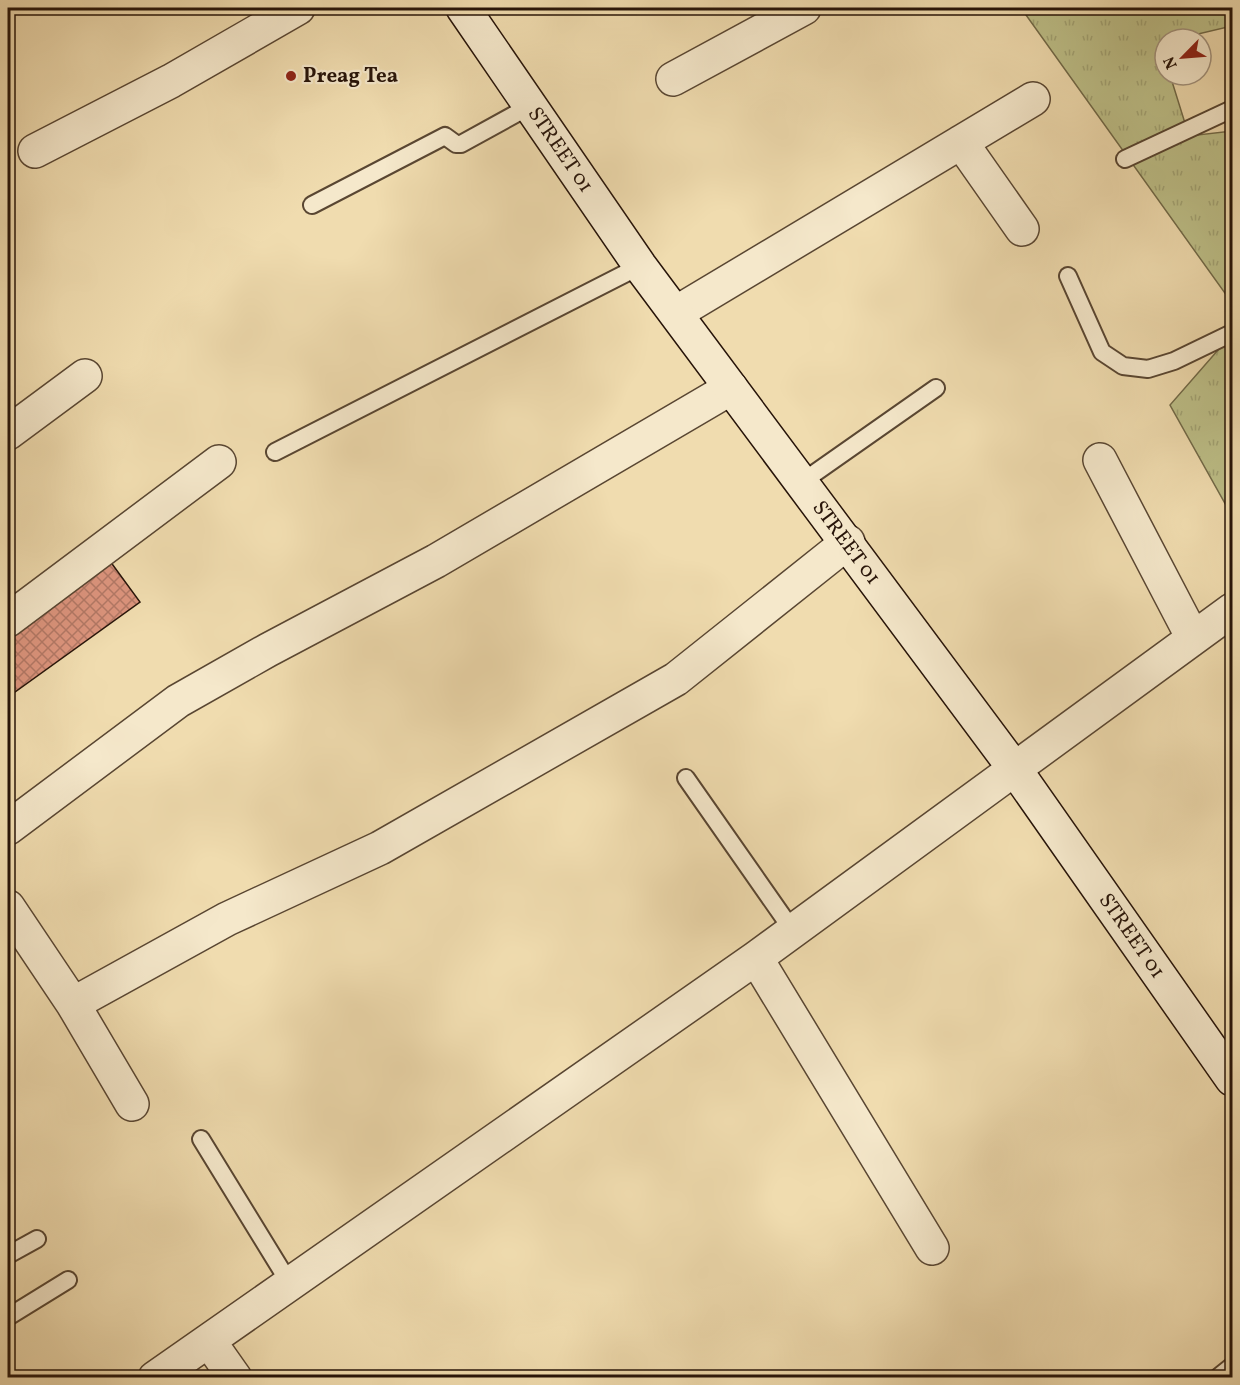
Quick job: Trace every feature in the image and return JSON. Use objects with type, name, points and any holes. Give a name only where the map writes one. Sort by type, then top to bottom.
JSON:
[{"type":"street","points":[[35,151],[171,81],[298,8]]},
{"type":"street","name":"STREET 01","points":[[463,8],[640,266],[848,542],[1014,768],[1233,1079]]},
{"type":"street","points":[[673,79],[800,8]]},
{"type":"street","points":[[676,313],[1033,99]]},
{"type":"street","points":[[961,142],[1022,229]]},
{"type":"street","points":[[8,433],[85,376]]},
{"type":"street","points":[[8,828],[178,701],[268,650],[436,561],[731,388]]},
{"type":"street","points":[[1100,460],[1193,638]]},
{"type":"street","points":[[8,620],[219,462]]},
{"type":"street","points":[[73,1004],[227,919],[380,848],[676,679],[848,542]]},
{"type":"street","points":[[155,1377],[756,958],[1233,610]]},
{"type":"street","points":[[8,907],[73,1004],[132,1104]]},
{"type":"street","points":[[756,958],[932,1248]]},
{"type":"street","points":[[209,1341],[235,1377]]},
{"type":"lane","points":[[312,206],[444,136],[456,144],[461,144],[530,106]]},
{"type":"lane","points":[[1125,159],[1233,109]]},
{"type":"lane","points":[[276,452],[640,266]]},
{"type":"lane","points":[[1068,276],[1102,352],[1123,366],[1148,369],[1233,333]]},
{"type":"lane","points":[[802,482],[936,388]]},
{"type":"lane","points":[[686,778],[793,931]]},
{"type":"lane","points":[[201,1139],[290,1284]]},
{"type":"lane","points":[[8,1255],[37,1239]]},
{"type":"lane","points":[[8,1317],[68,1280]]},
{"type":"lane","points":[[1217,1377],[1233,1366]]},
{"type":"green space","points":[[1021,8],[1232,8],[1232,26],[1213,30],[1213,27],[1153,27],[1153,87],[1174,87],[1189,136],[1232,131],[1232,303]]},
{"type":"green space","points":[[1232,334],[1232,516],[1170,405]]},
{"type":"building","points":[[107,557],[140,602],[8,697],[8,629]]},
{"type":"place","name":"Preag Tea","points":[[291,76]]}]
